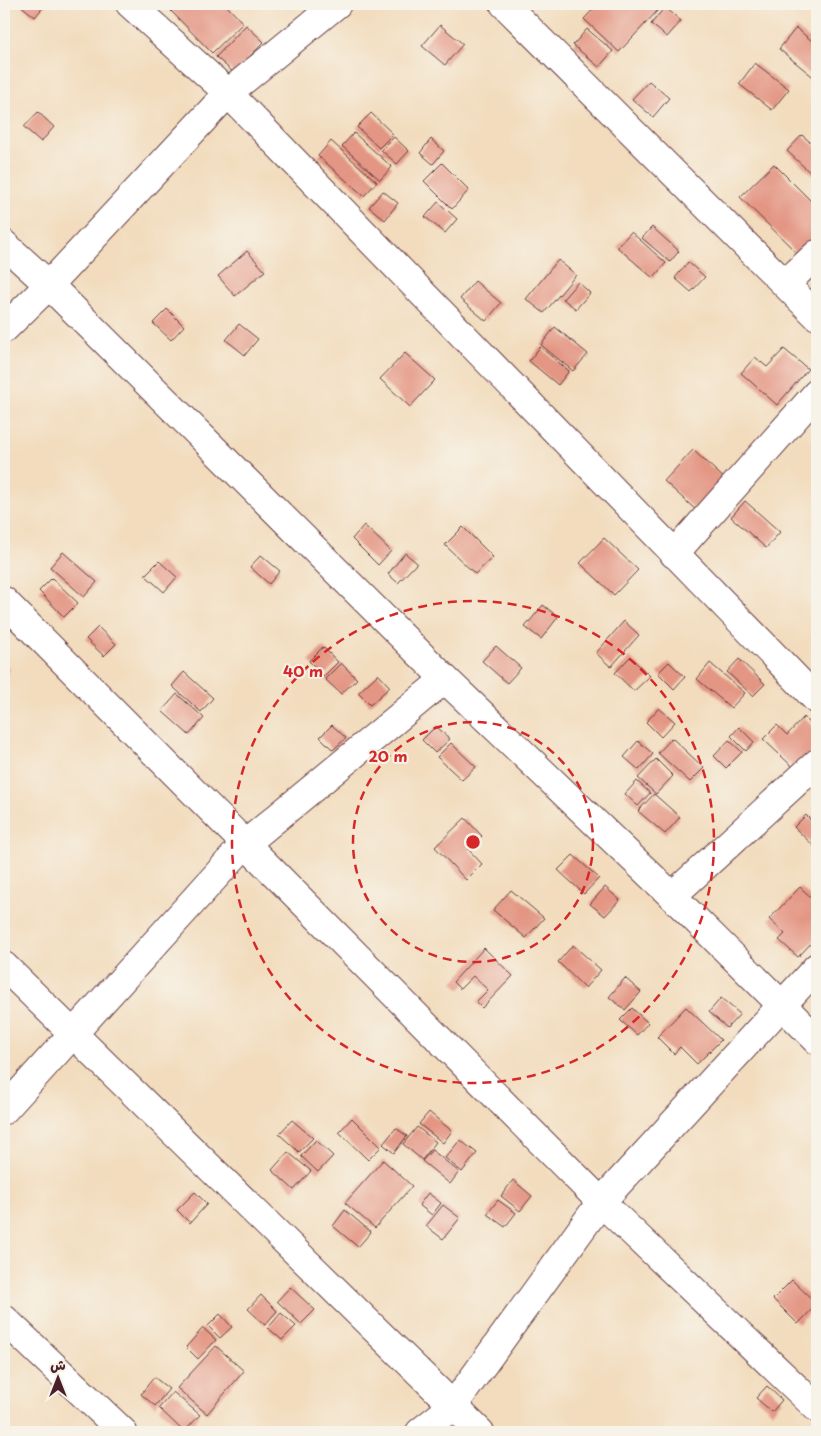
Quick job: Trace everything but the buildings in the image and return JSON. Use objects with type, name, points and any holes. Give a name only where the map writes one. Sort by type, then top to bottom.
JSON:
[{"type":"street","points":[[130,4],[228,93],[817,700]]},
{"type":"street","points":[[4,329],[49,285],[228,93],[337,4]]},
{"type":"street","points":[[504,4],[817,316]]},
{"type":"street","points":[[4,244],[49,285],[445,678],[672,896],[817,1040]]},
{"type":"street","points":[[786,283],[817,254]]},
{"type":"street","points":[[674,554],[817,393]]},
{"type":"street","points":[[4,601],[244,845],[601,1202],[817,1408]]},
{"type":"street","points":[[4,1110],[244,845],[445,678]]},
{"type":"street","points":[[672,896],[817,763]]},
{"type":"street","points":[[4,966],[480,1432]]},
{"type":"street","points":[[420,1432],[453,1406],[601,1202],[817,967]]},
{"type":"street","points":[[4,1319],[123,1432]]}]
